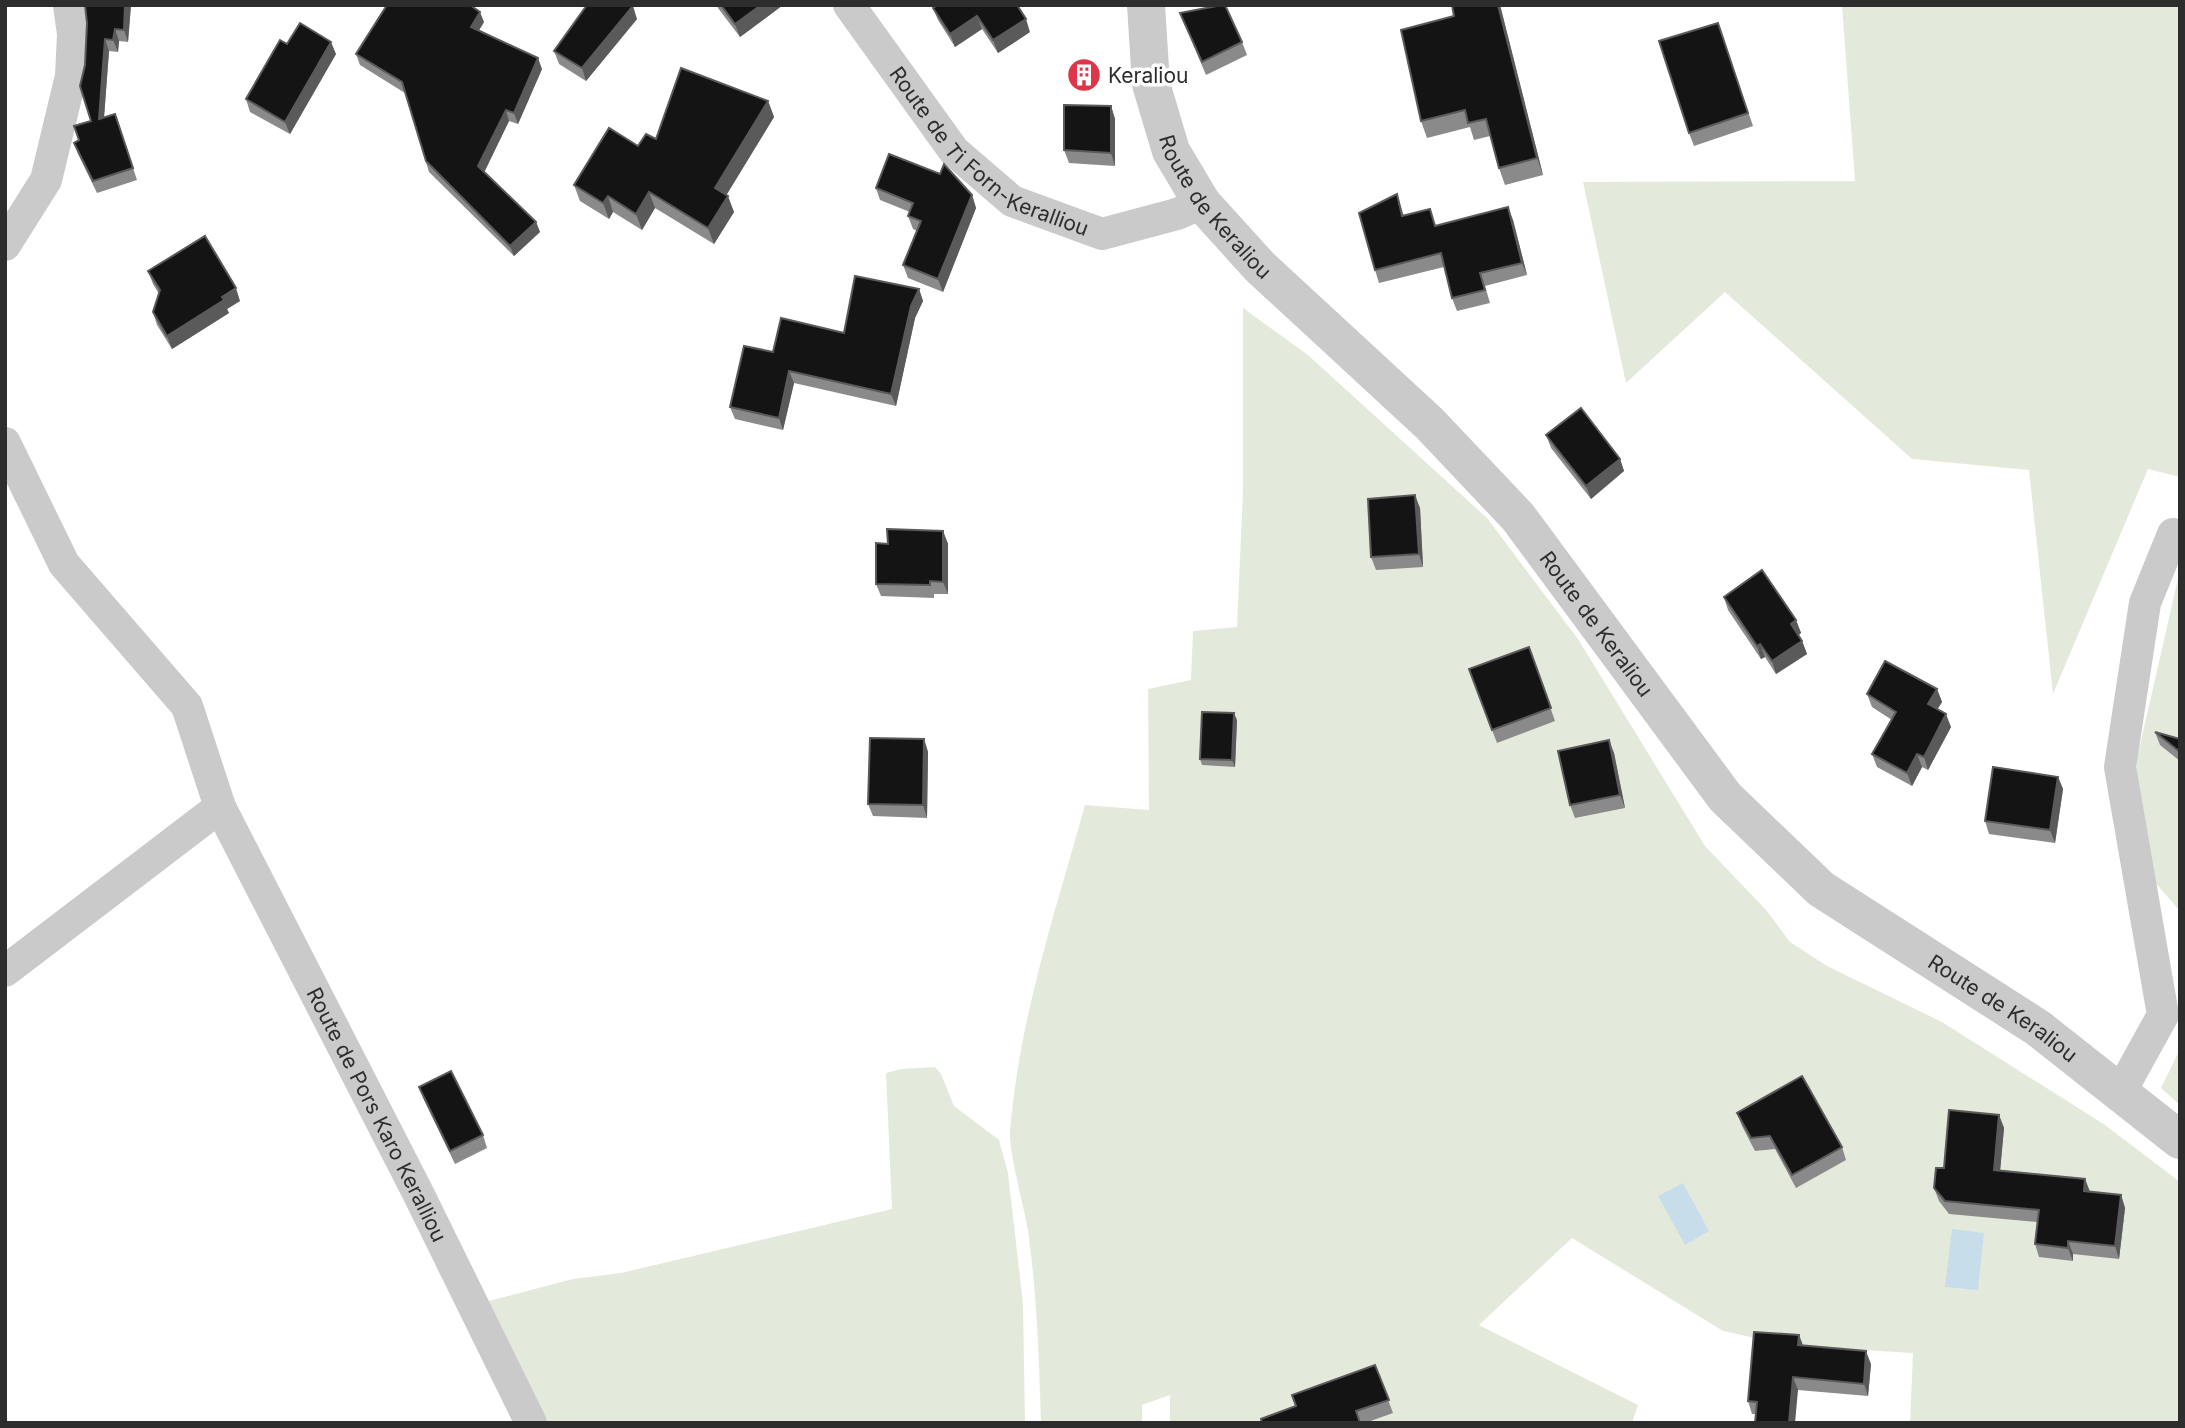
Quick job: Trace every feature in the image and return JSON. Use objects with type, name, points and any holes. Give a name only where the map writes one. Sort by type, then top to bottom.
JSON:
[{"type":"street","points":[[5,245],[46,180],[71,76],[73,34],[69,5]]},
{"type":"street","name":"Route de Ti Forn-Keralliou","points":[[849,5],[954,151],[1012,201],[1102,234],[1177,214],[1202,203]]},
{"type":"street","name":"Route de Keraliou","points":[[1146,5],[1151,85],[1171,150],[1202,203],[1260,267],[1429,423],[1518,517],[1725,797],[1821,888],[2038,1028],[2180,1140]]},
{"type":"street","name":"Route de Pors Karo Keralliou","points":[[5,443],[64,564],[187,706],[220,807],[418,1193],[531,1423]]},
{"type":"street","points":[[2121,1091],[2163,1015],[2120,767],[2145,604],[2173,534]]},
{"type":"street","points":[[5,971],[220,807]]},
{"type":"green space","points":[[1842,5],[2180,5],[2180,477],[2148,469],[2053,694],[2029,470],[1912,459],[1725,292],[1626,383],[1583,182],[1855,181]]},
{"type":"green space","points":[[1243,308],[1308,355],[1487,518],[1578,639],[1705,846],[1767,911],[1790,942],[1827,966],[1942,1022],[2105,1125],[2180,1182],[2180,1423],[1910,1423],[1913,1353],[1793,1346],[1723,1331],[1572,1238],[1479,1325],[1638,1405],[1632,1423],[1170,1423],[1170,1395],[1142,1405],[1142,1423],[1041,1423],[1031,1255],[1010,1142],[1021,1048],[1040,967],[1085,805],[1149,810],[1148,689],[1191,680],[1193,631],[1237,627],[1243,491]]},
{"type":"green space","points":[[2180,570],[2180,911],[2152,879],[2136,778],[2137,758]]},
{"type":"green space","points":[[2180,1049],[2180,1105],[2161,1088]]},
{"type":"green space","points":[[935,1067],[941,1074],[954,1106],[999,1140],[1008,1173],[1023,1304],[1025,1423],[543,1423],[481,1303],[573,1279],[621,1273],[892,1209],[886,1073],[901,1069]]},
{"type":"water","points":[[1683,1183],[1709,1231],[1685,1245],[1658,1196]]},
{"type":"water","points":[[1952,1229],[1984,1233],[1978,1290],[1945,1287]]},
{"type":"building","points":[[85,5],[125,5],[124,30],[115,29],[113,40],[105,39],[99,119],[115,114],[133,168],[93,181],[74,143],[79,140],[74,126],[91,121],[80,86],[85,65]]},
{"type":"building","points":[[387,5],[470,5],[480,12],[471,27],[538,58],[514,113],[506,110],[478,166],[536,222],[510,246],[426,161],[402,82],[356,54]]},
{"type":"building","points":[[587,5],[633,6],[582,68],[554,51]]},
{"type":"building","points":[[721,5],[761,5],[735,24]]},
{"type":"building","points":[[937,5],[1017,5],[1026,19],[993,40],[977,16],[950,34],[933,8]]},
{"type":"building","points":[[1225,5],[1242,42],[1202,62],[1180,13]]},
{"type":"building","points":[[1452,5],[1498,5],[1537,158],[1499,168],[1486,119],[1468,123],[1465,110],[1421,121],[1401,30],[1454,16]]},
{"type":"building","points":[[300,23],[331,42],[285,122],[246,99],[280,40],[287,44]]},
{"type":"building","points":[[1718,23],[1748,113],[1689,133],[1659,41]]},
{"type":"building","points":[[681,68],[768,101],[715,188],[728,196],[708,228],[649,192],[636,214],[608,196],[603,203],[574,185],[609,128],[638,146],[646,134],[656,139]]},
{"type":"building","points":[[1064,105],[1111,106],[1111,153],[1064,150]]},
{"type":"building","points":[[889,154],[940,174],[944,164],[972,195],[938,279],[903,265],[921,221],[908,216],[913,203],[876,188]]},
{"type":"building","points":[[1397,194],[1402,216],[1430,209],[1435,226],[1508,207],[1522,263],[1480,273],[1485,290],[1452,298],[1441,253],[1375,270],[1359,213]]},
{"type":"building","points":[[205,236],[236,288],[222,297],[224,300],[167,336],[153,312],[160,290],[148,271]]},
{"type":"building","points":[[855,276],[919,289],[911,306],[891,394],[789,371],[779,418],[730,407],[744,346],[773,352],[781,318],[844,333]]},
{"type":"building","points":[[1581,408],[1620,459],[1586,486],[1546,435]]},
{"type":"building","points":[[1415,495],[1419,554],[1371,557],[1368,499]]},
{"type":"building","points":[[887,529],[943,531],[943,582],[930,581],[930,585],[876,584],[876,543],[888,544]]},
{"type":"building","points":[[1762,570],[1796,620],[1791,624],[1802,641],[1772,661],[1760,644],[1757,646],[1724,597]]},
{"type":"building","points":[[1529,647],[1551,708],[1492,730],[1469,669]]},
{"type":"building","points":[[1885,661],[1937,689],[1928,704],[1946,714],[1924,757],[1917,754],[1907,773],[1872,754],[1896,712],[1867,694]]},
{"type":"building","points":[[1202,712],[1234,713],[1232,760],[1200,759]]},
{"type":"building","points":[[2155,732],[2180,739],[2180,752]]},
{"type":"building","points":[[870,738],[924,739],[923,805],[868,804]]},
{"type":"building","points":[[1609,740],[1620,795],[1570,805],[1558,751]]},
{"type":"building","points":[[1993,767],[2058,777],[2050,830],[1985,821]]},
{"type":"building","points":[[451,1071],[483,1135],[450,1151],[419,1087]]},
{"type":"building","points":[[1802,1076],[1842,1147],[1792,1175],[1770,1136],[1751,1138],[1737,1113]]},
{"type":"building","points":[[1949,1110],[1999,1115],[1994,1170],[2085,1179],[2084,1191],[2121,1195],[2115,1246],[2068,1241],[2068,1248],[2035,1244],[2039,1210],[1945,1201],[1934,1188],[1936,1168],[1944,1168]]},
{"type":"building","points":[[1754,1332],[1799,1335],[1798,1345],[1866,1351],[1864,1384],[1793,1377],[1789,1423],[1755,1423],[1757,1402],[1748,1401]]},
{"type":"building","points":[[1375,1365],[1389,1400],[1356,1411],[1360,1423],[1262,1423],[1261,1419],[1296,1406],[1292,1395]]},
{"type":"place","name":"Keraliou","points":[[1084,75]]}]
